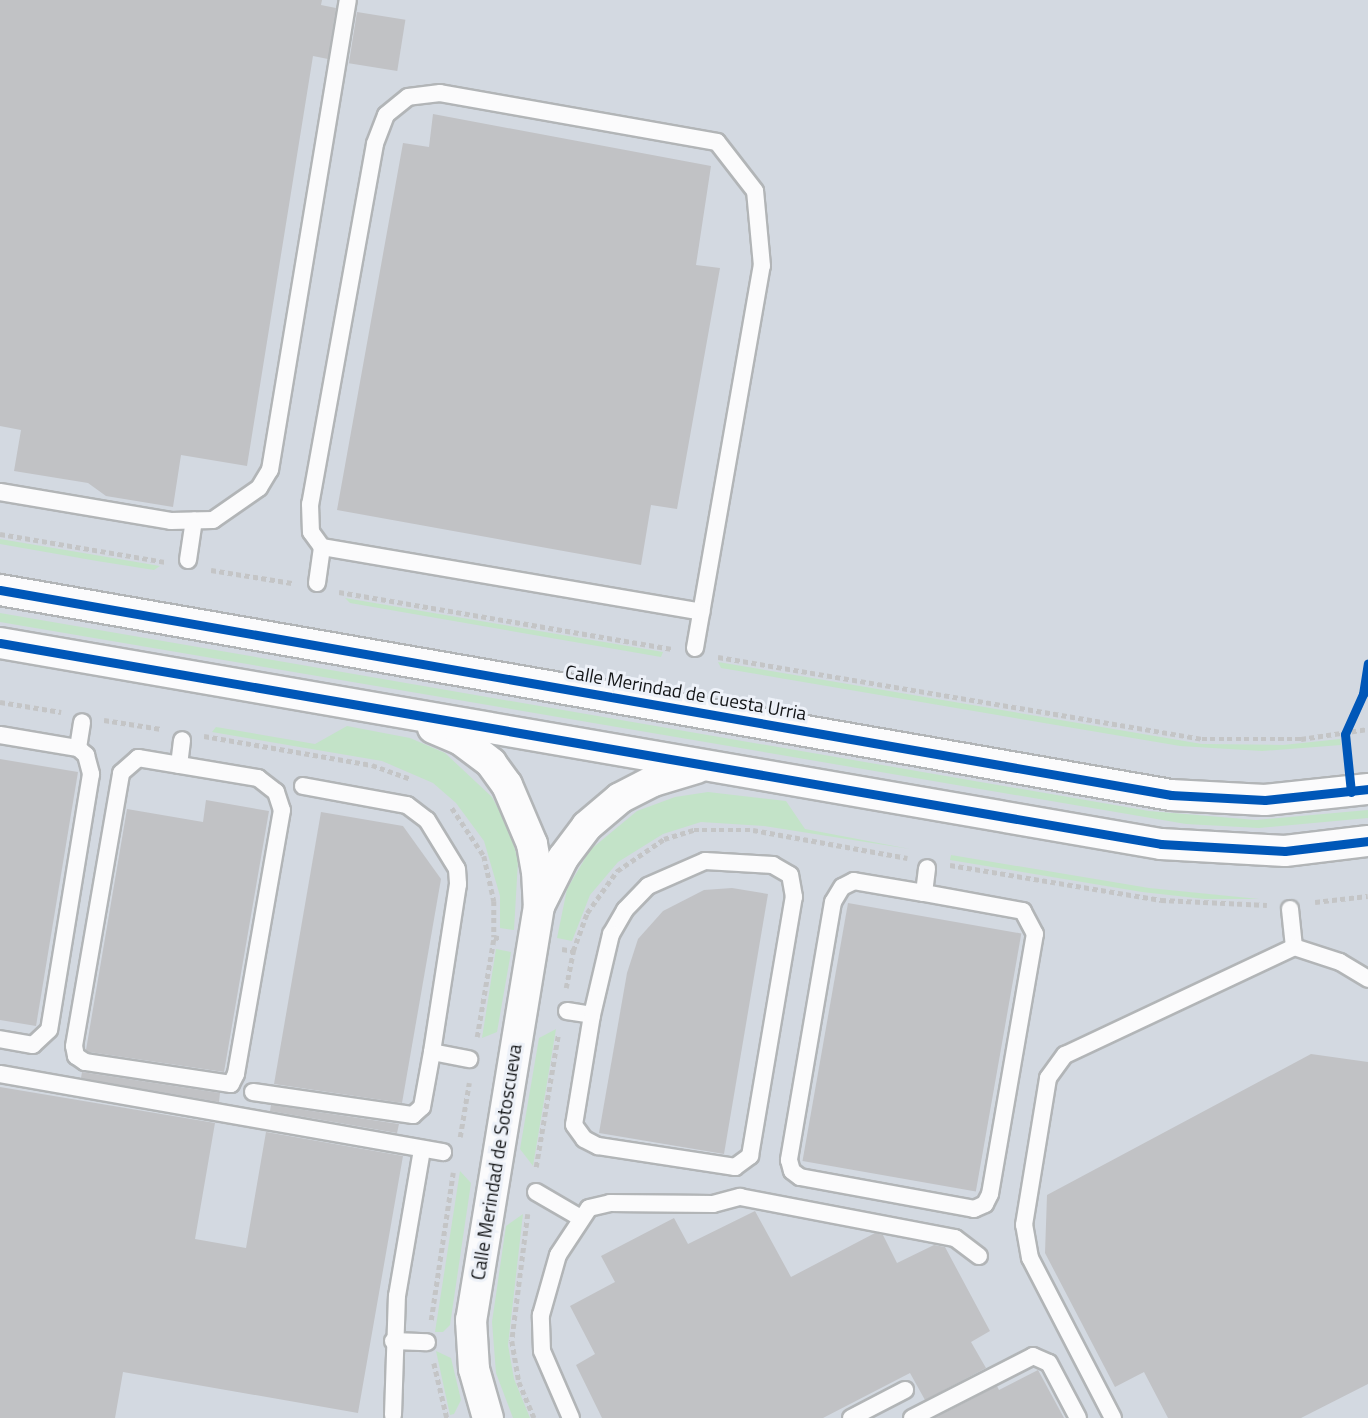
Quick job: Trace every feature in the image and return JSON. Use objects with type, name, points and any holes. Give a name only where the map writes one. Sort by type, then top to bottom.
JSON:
[{"type":"street","name":"Calle Merindad de Cuesta Urria","points":[[0,590],[1171,795],[1265,800],[1359,791]]},
{"type":"street","points":[[0,643],[1161,844],[1285,851],[1368,841]]},
{"type":"street","name":"Calle Merindad de Sotoscueva","points":[[405,715],[461,740],[491,763],[508,785],[532,844],[539,906],[471,1320],[474,1369],[488,1418]]},
{"type":"street","name":"Calle Merindad de Sotoscueva","points":[[539,906],[563,858],[595,819],[620,798],[653,781],[705,766]]},
{"type":"lane","points":[[0,492],[171,521],[214,520],[247,501],[270,470],[348,0]]},
{"type":"lane","points":[[695,648],[702,611],[762,266],[755,191],[717,142],[440,93],[408,97],[386,116],[375,144],[310,504],[311,531],[323,547],[702,611]]},
{"type":"lane","points":[[188,560],[194,520]]},
{"type":"lane","points":[[317,583],[323,547]]},
{"type":"lane","points":[[78,748],[82,722]]},
{"type":"lane","points":[[0,735],[78,748],[86,755],[91,774],[49,1030],[33,1045],[0,1039]]},
{"type":"lane","points":[[179,765],[183,740]]},
{"type":"lane","points":[[138,758],[179,765],[258,778],[276,792],[282,810],[236,1074],[230,1084],[85,1062],[76,1056],[74,1046],[121,773],[138,758]]},
{"type":"lane","points":[[253,1092],[413,1115],[422,1107],[432,1052],[458,884],[457,869],[426,820],[407,805],[303,786]]},
{"type":"lane","points":[[705,861],[773,865],[790,875],[794,897],[750,1156],[735,1167],[721,1167],[598,1146],[584,1139],[574,1125],[592,1015],[611,934],[625,910],[648,886],[677,869],[705,861]]},
{"type":"lane","points":[[924,893],[927,868]]},
{"type":"lane","points":[[854,881],[924,893],[1023,911],[1035,934],[990,1194],[985,1204],[974,1209],[800,1177],[792,1171],[789,1160],[833,902],[842,887],[854,881]]},
{"type":"lane","points":[[1294,947],[1297,906]]},
{"type":"lane","points":[[1113,1418],[1030,1258],[1024,1225],[1048,1078],[1065,1055],[1294,947],[1340,962],[1368,979]]},
{"type":"lane","points":[[565,1006],[592,1015]]},
{"type":"lane","points":[[432,1052],[469,1059]]},
{"type":"lane","points":[[0,1074],[422,1149],[449,1157]]},
{"type":"lane","points":[[393,1415],[393,1342],[422,1149]]},
{"type":"lane","points":[[535,1186],[579,1217]]},
{"type":"lane","points":[[571,1418],[542,1351],[541,1315],[558,1255],[579,1217],[589,1208],[610,1203],[713,1204],[740,1198],[910,1226],[955,1238],[979,1256]]},
{"type":"lane","points":[[393,1342],[430,1342]]},
{"type":"lane","points":[[912,1418],[1033,1356],[1049,1363],[1078,1418]]},
{"type":"lane","points":[[851,1418],[905,1390]]},
{"type":"path","points":[[1349,724],[1345,734],[1359,791]]},
{"type":"path","points":[[1297,906],[1368,896]]},
{"type":"path","points":[[565,1006],[573,951]]},
{"type":"path","points":[[535,1186],[559,1029]]},
{"type":"path","points":[[447,1418],[430,1342],[449,1157]]},
{"type":"shaded area","points":[[0,0],[1368,0],[1368,1418],[0,1418]]},
{"type":"green space","points":[[0,539],[160,566],[154,570],[97,561],[0,544]]},
{"type":"green space","points":[[345,598],[663,652],[661,657],[350,603]]},
{"type":"green space","points":[[0,613],[1149,811],[1256,820],[1368,810],[1368,818],[1259,828],[1186,824],[0,622]]},
{"type":"green space","points":[[718,662],[1202,744],[1283,745],[1340,739],[1341,745],[1262,751],[1180,746],[721,668]]},
{"type":"green space","points":[[347,726],[410,738],[445,753],[492,797],[511,833],[518,861],[514,930],[500,928],[500,896],[484,841],[456,803],[433,783],[382,761],[212,732],[216,727],[315,744]]},
{"type":"green space","points":[[708,792],[786,801],[805,829],[910,849],[764,826],[701,822],[663,834],[618,862],[590,895],[572,941],[557,938],[567,889],[590,850],[637,811],[675,797]]},
{"type":"green space","points":[[951,855],[1149,888],[1259,899],[1205,899],[1142,892],[950,860]]},
{"type":"green space","points":[[496,949],[511,952],[497,1032],[482,1038]]},
{"type":"green space","points":[[556,1029],[533,1166],[520,1149],[539,1038]]},
{"type":"green space","points":[[460,1171],[471,1183],[450,1325],[443,1332],[435,1332]]},
{"type":"green space","points":[[523,1214],[508,1345],[514,1379],[530,1418],[513,1418],[496,1373],[492,1322],[506,1226]]},
{"type":"green space","points":[[436,1351],[451,1358],[461,1400],[454,1414],[450,1415]]},
{"type":"building","points":[[0,0],[322,0],[321,5],[336,8],[328,59],[313,56],[247,466],[181,455],[173,507],[106,496],[88,483],[14,471],[21,430],[0,426]]},
{"type":"building","points":[[357,12],[405,20],[397,71],[349,63]]},
{"type":"building","points":[[433,114],[711,166],[696,265],[720,268],[677,509],[651,505],[641,565],[337,510],[403,143],[429,147]]},
{"type":"building","points":[[0,759],[78,772],[36,1026],[0,1020]]},
{"type":"building","points":[[206,800],[269,811],[224,1072],[89,1052],[86,1050],[127,809],[203,822]]},
{"type":"building","points":[[321,812],[403,826],[441,879],[402,1103],[274,1084]]},
{"type":"building","points":[[732,888],[768,894],[724,1154],[599,1133],[627,973],[638,939],[663,911],[704,890]]},
{"type":"building","points":[[848,903],[1021,934],[976,1192],[803,1161]]},
{"type":"building","points":[[1311,1054],[1368,1062],[1368,1384],[1301,1418],[1168,1418],[1144,1372],[1115,1387],[1045,1253],[1047,1195]]},
{"type":"building","points":[[82,1072],[220,1093],[219,1102],[81,1078]]},
{"type":"building","points":[[0,1087],[215,1123],[195,1239],[246,1248],[266,1132],[403,1156],[358,1413],[123,1372],[115,1418],[0,1418]]},
{"type":"building","points":[[271,1105],[399,1124],[397,1133],[270,1111]]},
{"type":"building","points":[[755,1211],[791,1277],[875,1233],[883,1235],[897,1263],[934,1245],[945,1247],[990,1331],[971,1342],[986,1368],[925,1400],[910,1373],[823,1418],[602,1418],[576,1365],[595,1354],[570,1306],[615,1282],[601,1256],[674,1218],[688,1244]]},
{"type":"building","points":[[1038,1370],[1064,1418],[935,1418],[997,1386],[999,1390]]},
{"type":"cycle path","points":[[0,590],[1171,795],[1265,800],[1368,789]]},
{"type":"cycle path","points":[[0,643],[1161,844],[1285,851],[1368,841]]},
{"type":"cycle path","points":[[1351,792],[1345,734],[1363,694],[1368,663]]}]
